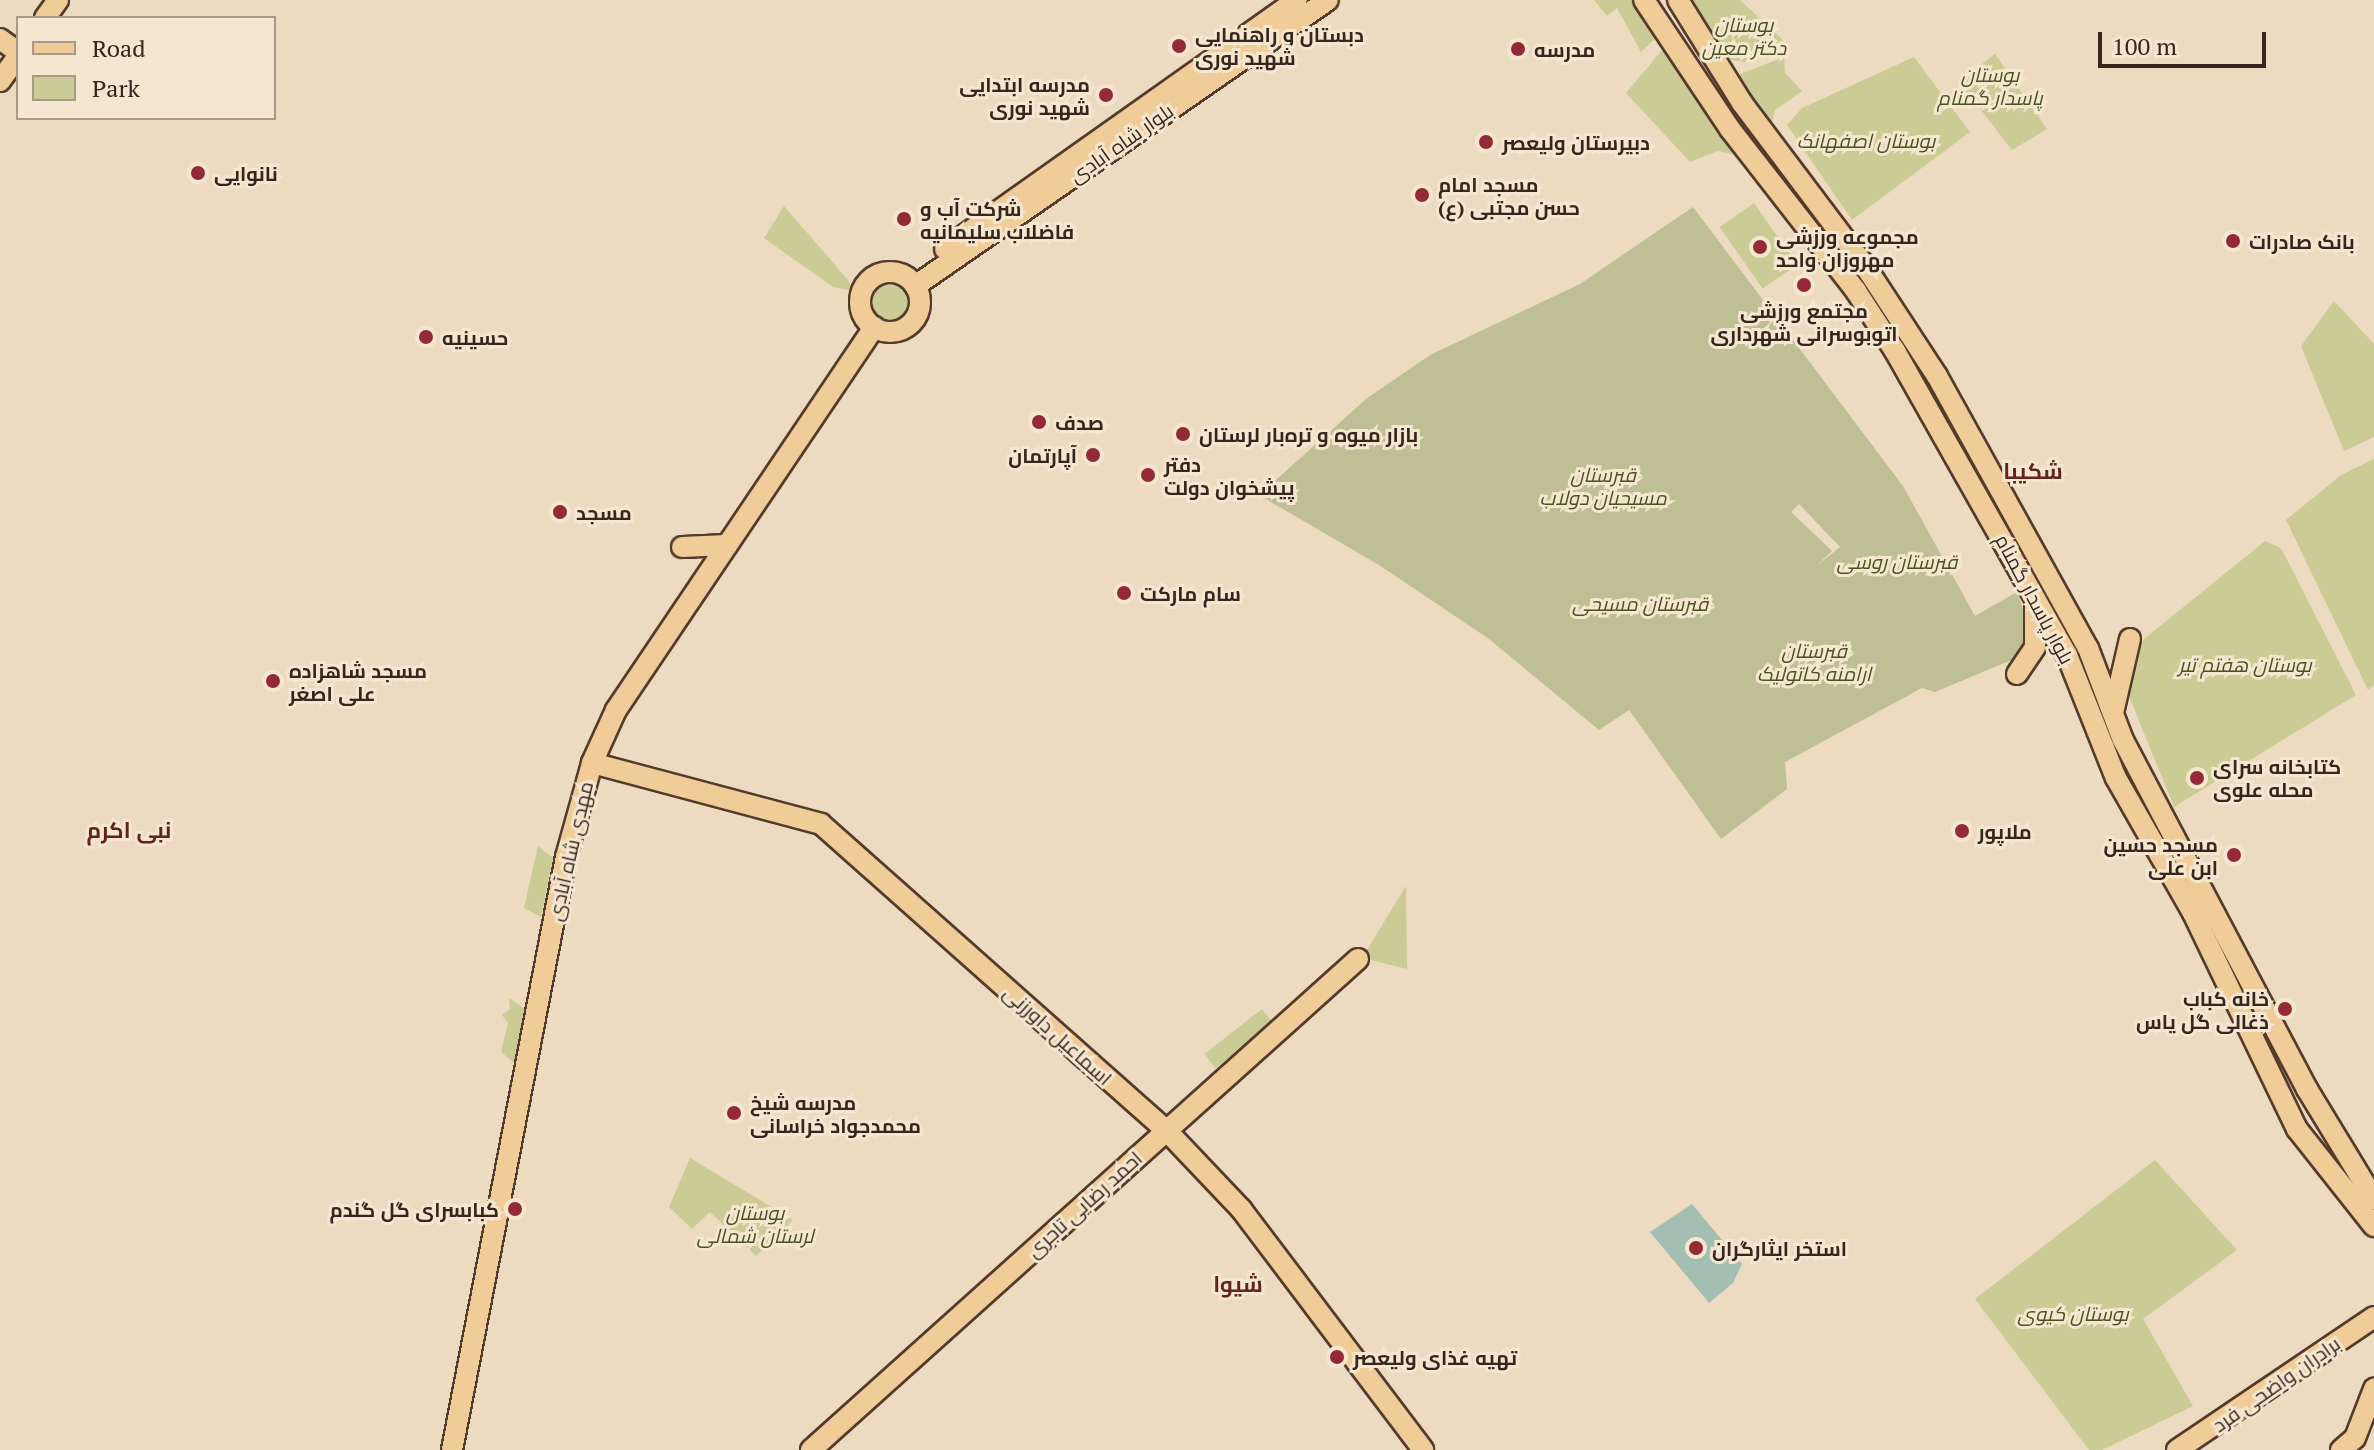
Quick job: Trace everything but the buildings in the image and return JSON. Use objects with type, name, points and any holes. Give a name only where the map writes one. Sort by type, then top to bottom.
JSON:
[{"type":"main road","name":"بلوار شاه آبادی","points":[[911,282],[1297,0]]},
{"type":"main road","name":"بلوار شاه آبادی","points":[[911,282],[1328,0]]},
{"type":"main road","name":"بلوار پاسدار گمنام","points":[[1644,0],[1730,129],[1863,303],[2094,692],[2113,713],[2366,1205]]},
{"type":"main road","name":"بلوار پاسدار گمنام","points":[[1678,0],[1742,103],[1914,338],[2046,571],[2094,692],[2116,778],[2193,913],[2297,1129],[2366,1205]]},
{"type":"main road","points":[[0,39],[16,52]]},
{"type":"main road","points":[[0,81],[16,57]]},
{"type":"main road","points":[[888,272],[911,282],[919,310],[908,326],[891,332],[874,327],[861,311],[864,286],[888,272]]},
{"type":"main road","name":"مهدی شاه آبادی","points":[[452,1450],[566,857],[592,763],[616,710],[874,327]]},
{"type":"main road","points":[[682,547],[727,545]]},
{"type":"main road","points":[[2017,674],[2035,647],[2034,592],[2044,594],[2053,587],[2046,571]]},
{"type":"main road","points":[[2113,713],[2130,639]]},
{"type":"main road","name":"اسماعیل داورزنی","points":[[592,763],[821,824],[1167,1131],[1241,1209],[1423,1450]]},
{"type":"main road","name":"احمد رضایی تاجری","points":[[811,1450],[1358,959]]},
{"type":"main road","points":[[2366,1205],[2374,1229]]},
{"type":"main road","name":"برادران واضحی فرد","points":[[2177,1450],[2374,1317]]},
{"type":"main road","points":[[2341,1450],[2355,1438],[2374,1389]]},
{"type":"green space","points":[[1594,0],[1631,0],[1656,38],[1641,52],[1617,8],[1607,16]]},
{"type":"green space","name":"بوستان دکتر معین","points":[[1691,0],[1740,0],[1783,40],[1746,62],[1731,60]]},
{"type":"green space","points":[[1664,48],[1736,155],[1718,151],[1690,162],[1626,93]]},
{"type":"green space","name":"بوستان پاسدار گمنام","points":[[1995,54],[2047,129],[2012,150],[1959,82]]},
{"type":"green space","points":[[1784,57],[1785,73],[1802,91],[1775,110],[1771,126],[1735,76]]},
{"type":"green space","name":"بوستان اصفهانک","points":[[1914,57],[1970,132],[1852,220],[1787,125],[1802,108]]},
{"type":"green space","name":"مجموعه ورزشی مهروزان واحد","points":[[1754,203],[1797,264],[1763,289],[1720,227]]},
{"type":"green space","points":[[784,206],[849,281],[852,291],[833,287],[764,238]]},
{"type":"green space","name":"قبرستان مسیحیان دولاب","points":[[1693,207],[1903,486],[1975,616],[2017,592],[2031,630],[2021,656],[1935,692],[1922,688],[1785,762],[1787,789],[1721,839],[1629,710],[1599,730],[1489,639],[1379,565],[1259,495],[1366,399],[1430,355],[1580,284]],"holes":[[[1799,504],[1840,547],[1815,567],[1832,551],[1791,512]]]},
{"type":"green space","points":[[889,278],[905,285],[912,301],[905,317],[889,324],[873,317],[866,301],[873,285]]},
{"type":"green space","points":[[2334,301],[2374,344],[2374,437],[2344,451],[2301,346]]},
{"type":"green space","points":[[2374,459],[2374,685],[2368,690],[2286,520],[2341,475]]},
{"type":"green space","name":"بوستان هفتم تیر","points":[[2265,541],[2281,548],[2356,695],[2174,807],[2124,684],[2128,668],[2144,639]]},
{"type":"green space","points":[[538,846],[553,858],[541,917],[524,908]]},
{"type":"green space","points":[[1406,886],[1407,969],[1362,958]]},
{"type":"green space","points":[[509,998],[525,1009],[514,1063],[501,1052],[508,1023],[502,1015],[510,1009]]},
{"type":"green space","points":[[1262,1009],[1273,1023],[1216,1068],[1204,1054]]},
{"type":"green space","name":"بوستان لرستان شمالی","points":[[690,1158],[793,1220],[756,1256],[710,1212],[692,1229],[669,1207]]},
{"type":"green space","name":"بوستان کیوی","points":[[2155,1160],[2237,1250],[2143,1319],[2193,1406],[2102,1450],[2089,1450],[1975,1299]]},
{"type":"shaded area","name":"استخر ایثارگران","points":[[1692,1204],[1742,1264],[1733,1283],[1709,1303],[1650,1232]]},
{"type":"place","name":"دبستان و راهنمایی شهید نوری","points":[[1179,46]]},
{"type":"place","name":"مدرسه","points":[[1518,49]]},
{"type":"place","name":"مدرسه ابتدایی شهید نوری","points":[[1106,95]]},
{"type":"place","name":"دبیرستان ولیعصر","points":[[1486,142]]},
{"type":"place","name":"نانوایی","points":[[198,173]]},
{"type":"place","name":"مسجد امام حسن مجتبی (ع)","points":[[1422,195]]},
{"type":"place","name":"شرکت آب و فاضلاب سلیمانیه","points":[[904,219]]},
{"type":"place","name":"بانک صادرات","points":[[2233,241]]},
{"type":"place","name":"مجموعه ورزشی مهروزان واحد","points":[[1760,247]]},
{"type":"place","name":"مجتمع ورزشی اتوبوسرانی شهرداری","points":[[1804,285]]},
{"type":"place","name":"حسینیه","points":[[426,337]]},
{"type":"place","name":"صدف","points":[[1039,422]]},
{"type":"place","name":"بازار میوه و تره‌بار لرستان","points":[[1183,434]]},
{"type":"place","name":"آپارتمان","points":[[1093,455]]},
{"type":"place","name":"دفتر پیشخوان دولت","points":[[1148,475]]},
{"type":"place","name":"مسجد","points":[[560,512]]},
{"type":"place","name":"سام مارکت","points":[[1124,593]]},
{"type":"place","name":"مسجد شاهزاده علی اصغر","points":[[273,681]]},
{"type":"place","name":"کتابخانه سرای محله علوی","points":[[2197,778]]},
{"type":"place","name":"ملاپور","points":[[1962,831]]},
{"type":"place","name":"مسجد حسین ابن علی","points":[[2234,855]]},
{"type":"place","name":"خانه کباب ذغالی گل یاس","points":[[2285,1009]]},
{"type":"place","name":"مدرسه شیخ محمدجواد خراسانی","points":[[734,1113]]},
{"type":"place","name":"کبابسرای گل گندم","points":[[515,1209]]},
{"type":"place","name":"استخر ایثارگران","points":[[1696,1248]]},
{"type":"place","name":"تهیه غذای ولیعصر","points":[[1337,1357]]},
{"type":"district","name":"شکیبا","points":[[2033,471]]},
{"type":"district","name":"نبی اکرم","points":[[129,830]]},
{"type":"district","name":"شیوا","points":[[1238,1284]]},
{"type":"park label","name":"قبرستان روسی","points":[[1897,561]]},
{"type":"park label","name":"قبرستان مسیحی","points":[[1640,603]]},
{"type":"park label","name":"قبرستان ارامنه کاتولیک","points":[[1814,662]]}]
